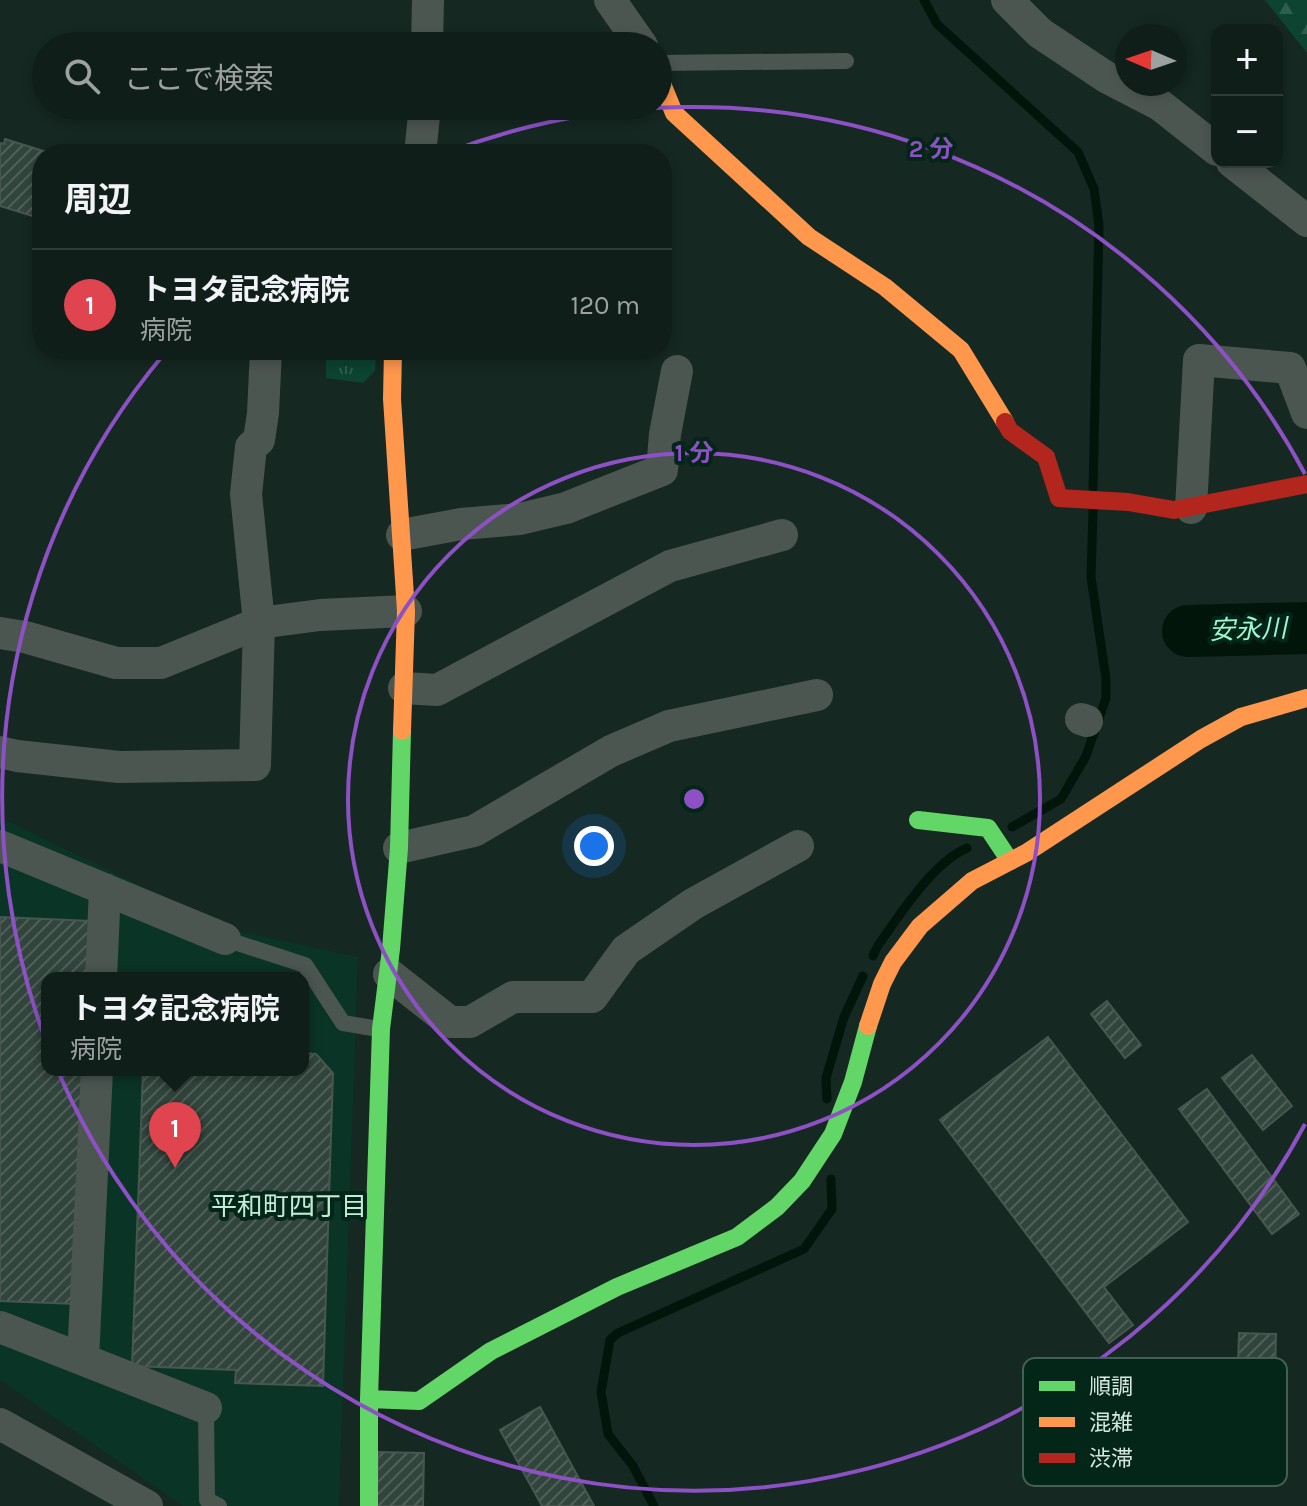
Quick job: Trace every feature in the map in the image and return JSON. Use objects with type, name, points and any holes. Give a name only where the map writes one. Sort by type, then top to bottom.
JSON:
[{"type":"street","points":[[427,32],[428,0]]},
{"type":"street","points":[[610,0],[632,32]]},
{"type":"street","points":[[1007,0],[1040,33],[1106,77],[1160,105],[1211,145]]},
{"type":"street","points":[[672,108],[809,237],[885,287],[961,350],[1010,431],[1046,457],[1059,498],[1128,502],[1174,510],[1307,484]]},
{"type":"street","points":[[421,144],[424,120]]},
{"type":"street","points":[[1240,168],[1307,221]]},
{"type":"street","points":[[0,752],[119,767],[255,765],[259,623],[246,494],[251,447],[259,440],[265,360]]},
{"type":"street","points":[[369,1506],[369,1399],[381,1029],[389,974],[399,848],[406,611],[392,399],[393,360]]},
{"type":"street","points":[[1191,508],[1199,360],[1290,368],[1307,413]]},
{"type":"street","points":[[402,535],[461,524],[520,519],[566,508],[662,470],[665,434],[677,371]]},
{"type":"street","points":[[404,688],[437,690],[670,566],[782,535]]},
{"type":"street","points":[[0,633],[116,663],[161,663],[259,623],[320,615],[406,611]]},
{"type":"street","points":[[399,848],[474,831],[611,751],[669,726],[817,695]]},
{"type":"street","points":[[369,1399],[419,1401],[491,1351],[617,1287],[737,1237],[777,1207],[802,1181],[833,1134],[853,1082],[882,984],[893,962],[920,926],[972,881],[1026,853],[1201,739],[1241,717],[1307,698]]},
{"type":"street","points":[[918,820],[988,828],[1010,861]]},
{"type":"street","points":[[0,846],[225,939]]},
{"type":"street","points":[[389,974],[450,1022],[470,1022],[513,997],[592,997],[626,950],[693,904],[798,846]]},
{"type":"street","points":[[101,972],[105,889]]},
{"type":"street","points":[[83,1359],[97,1076]]},
{"type":"street","points":[[0,1327],[206,1408]]},
{"type":"street","points":[[0,1424],[147,1506]]},
{"type":"lane","points":[[672,63],[846,61]]},
{"type":"lane","points":[[225,939],[305,965],[343,1023],[381,1029]]},
{"type":"lane","points":[[206,1408],[207,1500],[219,1506]]},
{"type":"shaded area","points":[[0,817],[229,929],[358,957],[339,1506],[183,1506],[0,1380]]},
{"type":"green space","points":[[1265,0],[1307,0],[1307,53]]},
{"type":"green space","points":[[326,360],[376,360],[375,371],[363,383],[326,378]]},
{"type":"building","points":[[5,139],[32,147],[32,216],[0,206],[0,143],[4,144]]},
{"type":"building","points":[[0,917],[91,921],[89,972],[41,972],[41,1076],[85,1076],[76,1304],[0,1301]]},
{"type":"building","points":[[1107,1001],[1141,1045],[1125,1058],[1091,1014]]},
{"type":"building","points":[[1048,1037],[1188,1222],[1104,1287],[1133,1325],[1109,1343],[940,1120]]},
{"type":"building","points":[[309,1053],[316,1054],[333,1073],[323,1386],[235,1383],[236,1370],[132,1366],[143,1076],[309,1076]]},
{"type":"building","points":[[1252,1055],[1292,1106],[1263,1130],[1222,1078]]},
{"type":"building","points":[[1207,1089],[1299,1214],[1272,1234],[1179,1109]]},
{"type":"building","points":[[1239,1333],[1276,1334],[1275,1358],[1238,1358]]},
{"type":"building","points":[[540,1407],[594,1506],[542,1506],[500,1430]]},
{"type":"building","points":[[378,1452],[424,1453],[423,1506],[377,1506]]},
{"type":"waterway","points":[[924,0],[937,24],[1078,152],[1094,189],[1099,225],[1093,488]]},
{"type":"waterway","points":[[1012,827],[1061,799],[1086,756],[1106,698],[1091,577],[1093,511]]},
{"type":"waterway","name":"安永川","points":[[1188,631],[1307,628]]},
{"type":"waterway","points":[[873,956],[895,921],[929,878],[941,865],[967,848]]},
{"type":"waterway","points":[[827,1099],[826,1078],[844,1017],[863,976]]},
{"type":"waterway","points":[[654,1506],[633,1466],[608,1434],[601,1392],[610,1340],[618,1333],[804,1249],[832,1209],[831,1179]]},
{"type":"traffic: fast","points":[[369,1506],[369,1399],[381,1029],[399,848],[402,731]]},
{"type":"traffic: fast","points":[[918,820],[988,828],[1010,861]]},
{"type":"traffic: fast","points":[[369,1399],[419,1401],[491,1351],[617,1287],[737,1237],[777,1207],[802,1181],[833,1134],[853,1082],[868,1026]]},
{"type":"traffic: slow","points":[[672,108],[809,237],[885,287],[961,350],[1005,422]]},
{"type":"traffic: slow","points":[[393,360],[392,399],[406,611],[402,731]]},
{"type":"traffic: slow","points":[[868,1026],[893,962],[920,926],[972,881],[1026,853],[1201,739],[1241,717],[1307,698]]},
{"type":"traffic: jam","points":[[1005,422],[1010,431],[1046,457],[1059,498],[1128,502],[1174,510],[1307,484]]},
{"type":"place","name":"トヨタ記念病院","points":[[175,1168]]},
{"type":"district","name":"平和町四丁目","points":[[289,1206]]}]
